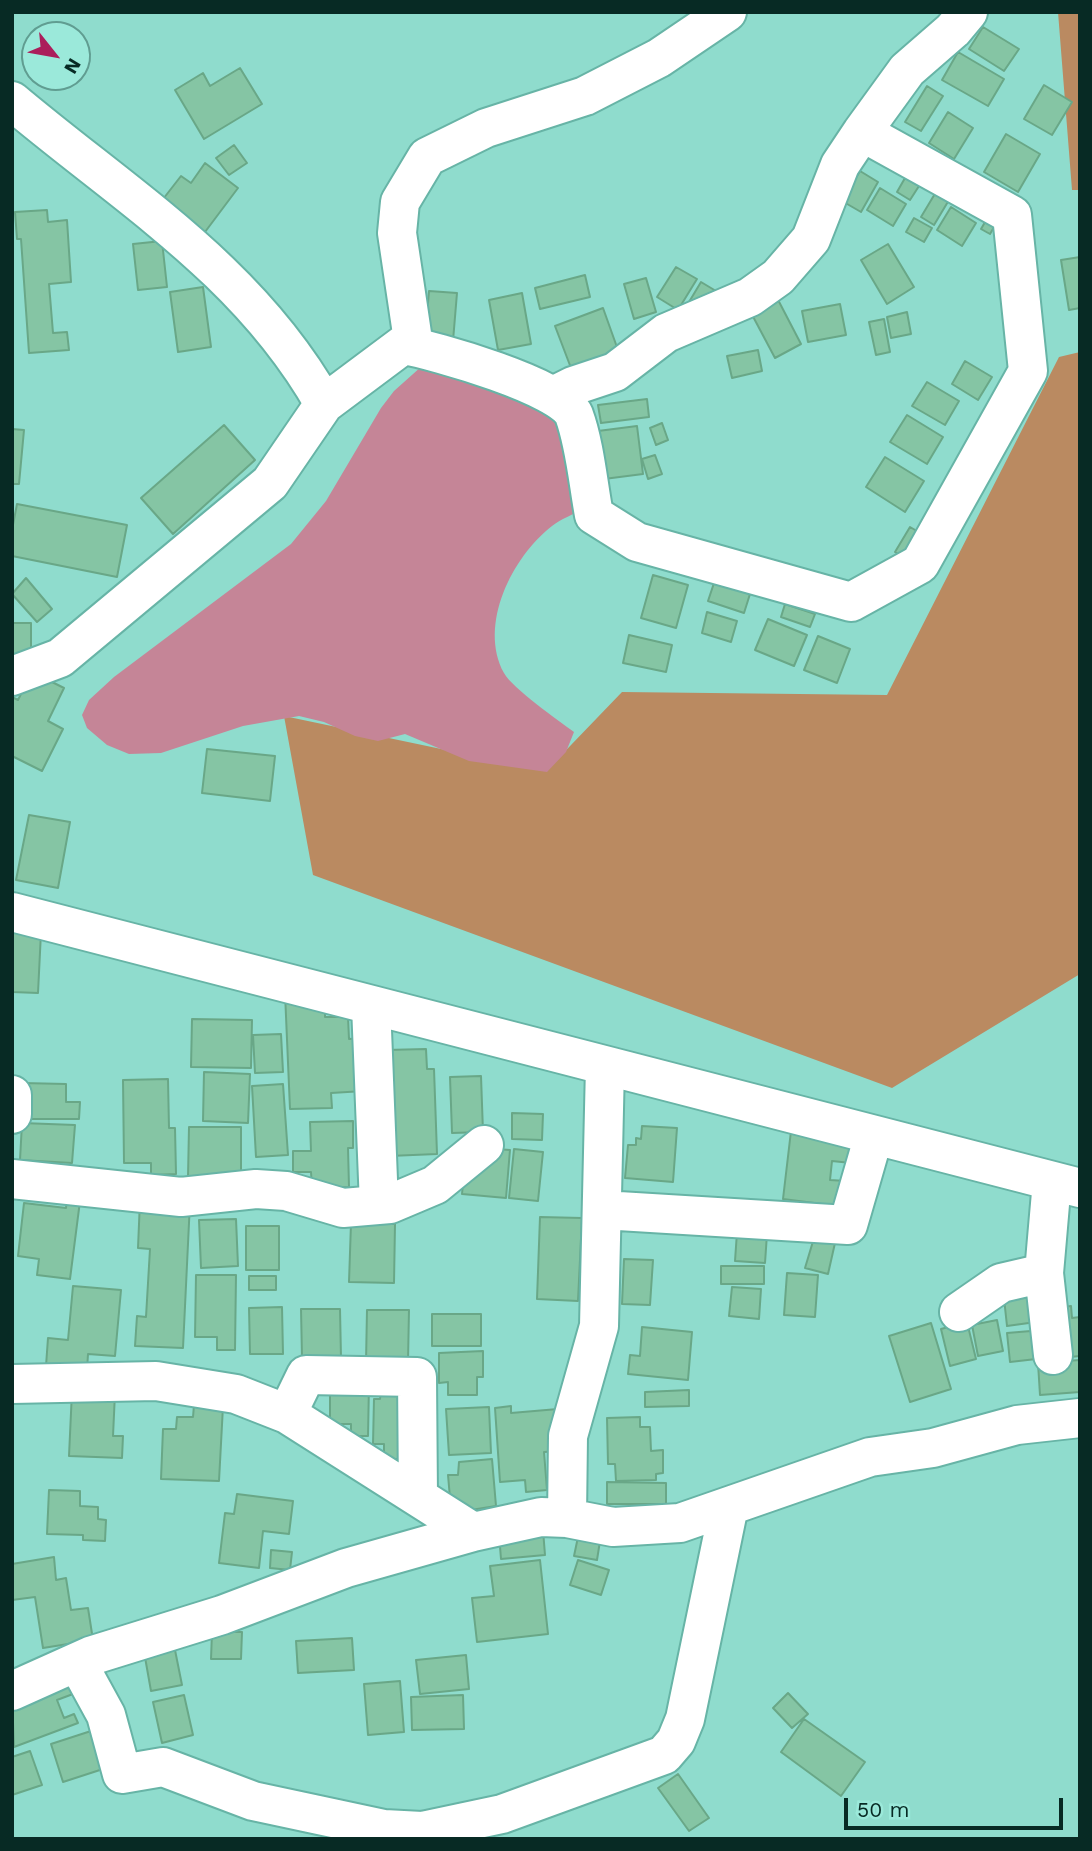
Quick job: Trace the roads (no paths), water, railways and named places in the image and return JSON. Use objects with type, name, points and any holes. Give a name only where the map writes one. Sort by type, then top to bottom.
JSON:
[{"type":"street","points":[[414,347],[397,233],[400,202],[427,157],[486,128],[585,96],[659,58],[727,12]]},
{"type":"street","points":[[555,395],[615,372],[666,333],[750,297],[778,278],[810,239],[840,164],[862,132],[907,69],[953,30],[968,12]]},
{"type":"street","points":[[12,101],[164,221],[250,300],[299,360],[324,404]]},
{"type":"street","points":[[12,676],[60,658],[270,483],[324,404],[402,345],[438,351],[555,395],[573,413],[594,515],[637,542],[851,601],[920,564],[1028,371],[1012,215],[862,132]]},
{"type":"street","points":[[12,912],[1066,1184],[1044,1273],[1053,1355]]},
{"type":"street","points":[[371,1005],[379,1205]]},
{"type":"street","points":[[567,1518],[568,1436],[599,1326],[605,1066]]},
{"type":"street","points":[[12,1095],[12,1114]]},
{"type":"street","points":[[602,1210],[848,1225],[874,1135]]},
{"type":"street","points":[[12,1179],[181,1198],[256,1189],[286,1191],[343,1208],[390,1204],[435,1185],[484,1145]]},
{"type":"street","points":[[960,1312],[1001,1283],[1044,1273]]},
{"type":"street","points":[[287,1414],[306,1375],[417,1377],[418,1497]]},
{"type":"street","points":[[12,1384],[156,1381],[236,1394],[287,1414],[473,1532]]},
{"type":"street","points":[[12,1691],[77,1662],[222,1615],[346,1567],[473,1532],[541,1517],[567,1518],[613,1527],[680,1523],[870,1457],[933,1448],[1017,1425],[1080,1418]]},
{"type":"street","points":[[77,1662],[106,1715],[122,1774],[163,1767],[253,1801],[384,1829],[422,1831],[502,1814],[664,1755],[676,1741],[685,1719],[729,1506]]}]
